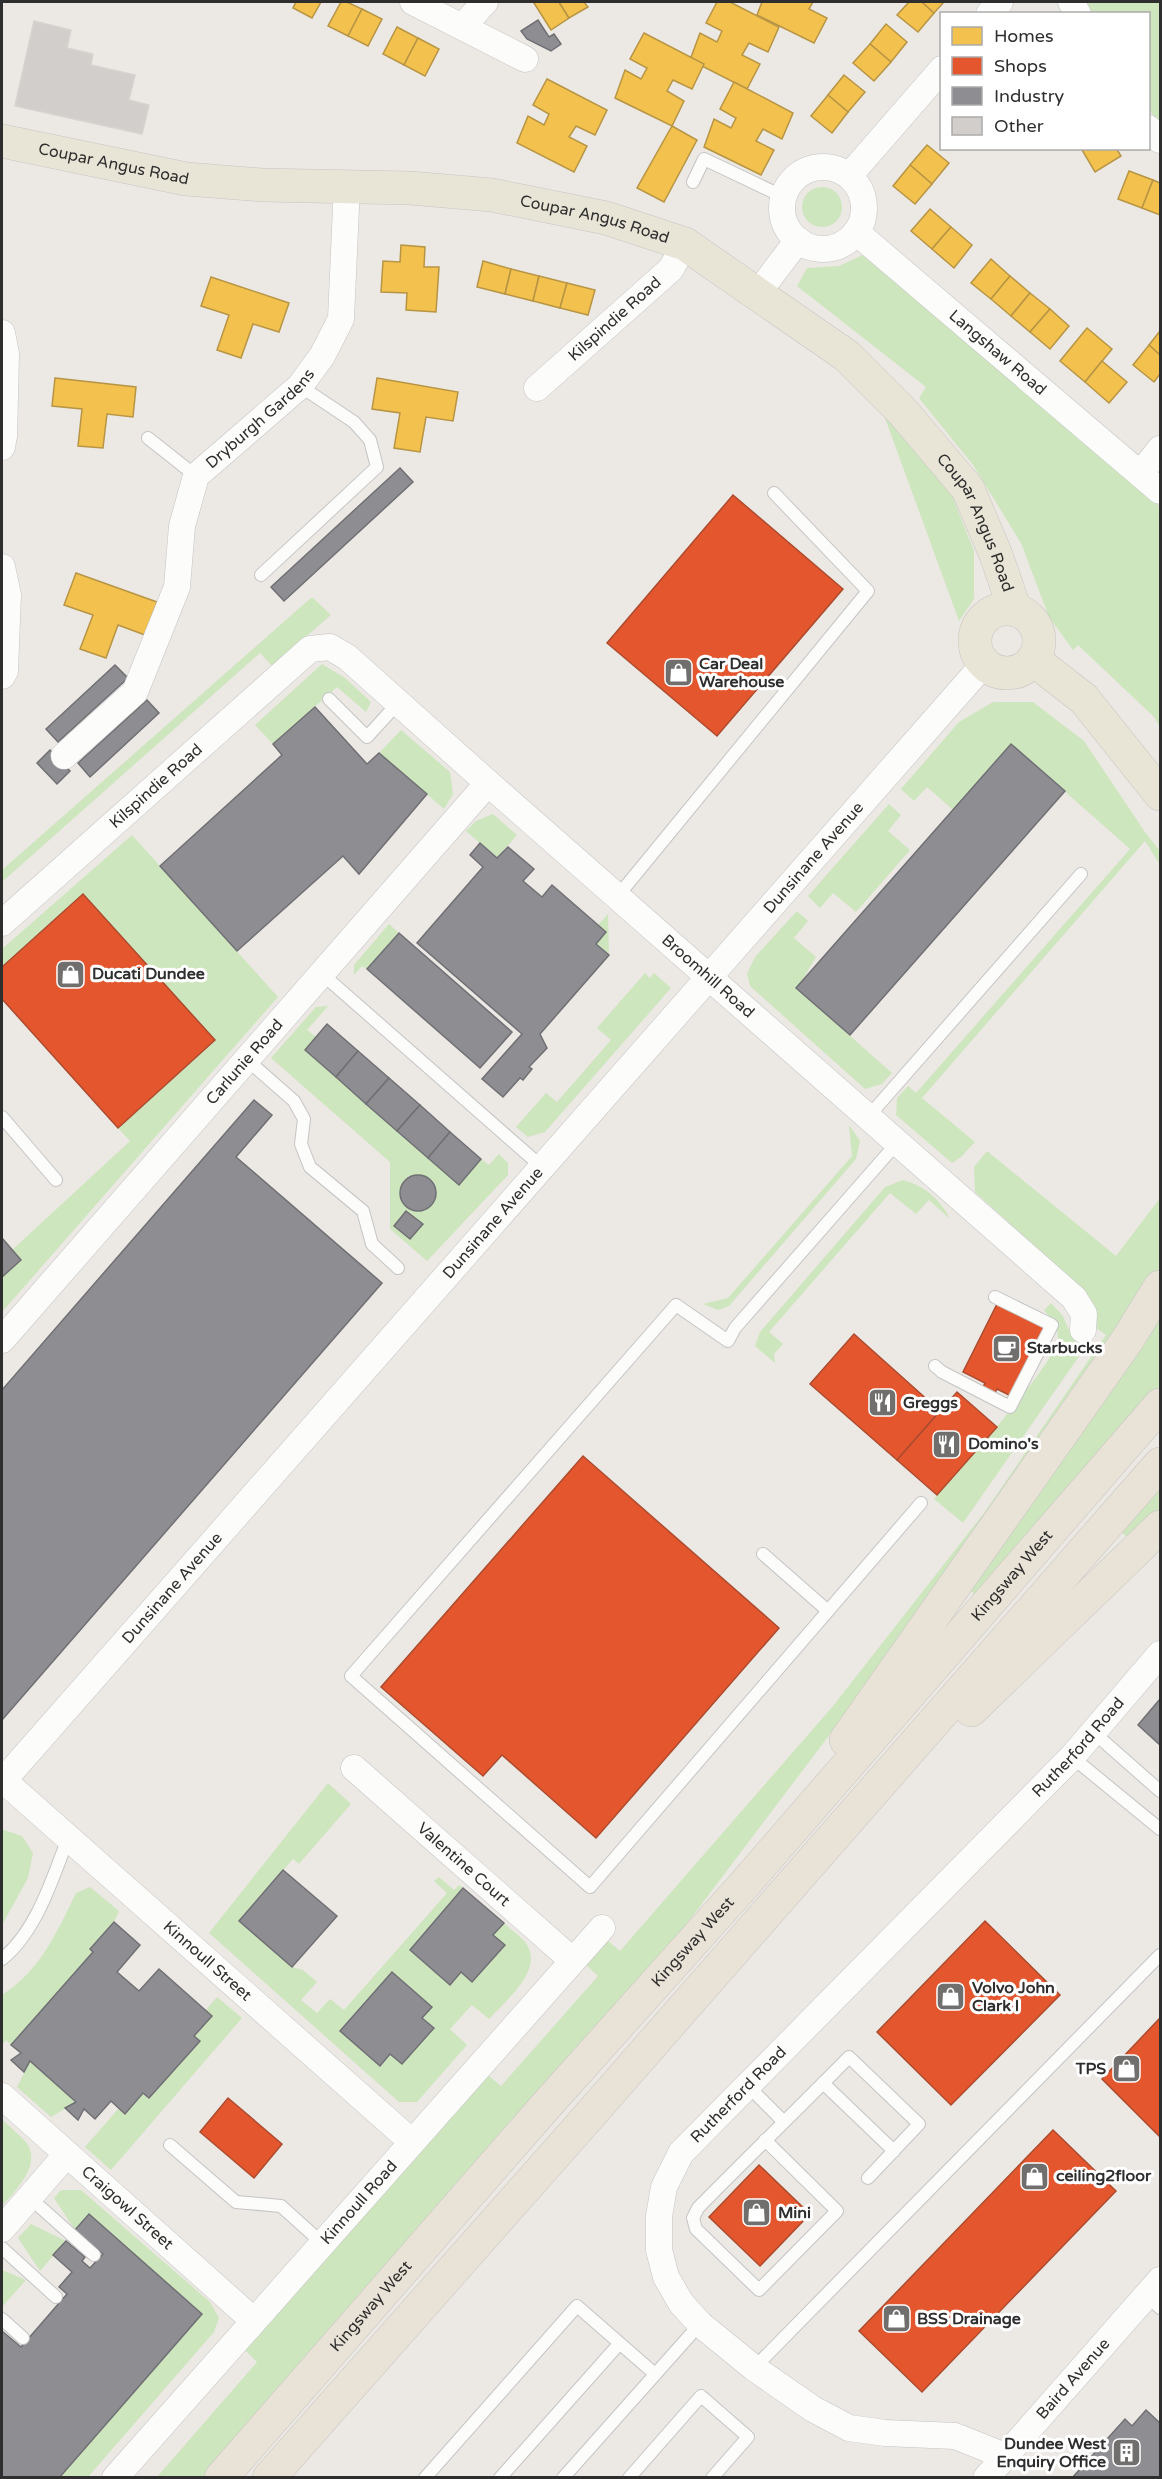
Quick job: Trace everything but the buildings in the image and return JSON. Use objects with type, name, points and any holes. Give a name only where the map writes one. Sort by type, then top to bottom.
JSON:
[{"type":"highway","points":[[743,1886],[1122,1349],[1161,1287]]},
{"type":"highway","name":"Kingsway West","points":[[221,2478],[743,1886],[1161,1405]]},
{"type":"highway","points":[[269,2478],[1161,1464]]},
{"type":"highway","points":[[798,1879],[1161,1527]]},
{"type":"main road","name":"Coupar Angus Road","points":[[2,141],[186,180],[262,185],[347,185],[492,195],[606,218],[685,244],[847,356],[903,412],[968,489],[996,555],[1014,610]]},
{"type":"main road","name":"Coupar Angus Road","points":[[984,664],[975,645],[975,635],[979,625],[994,612],[1014,610],[1032,620],[1037,630],[1040,640],[1034,660]]},
{"type":"main road","points":[[984,664],[1004,674],[1015,673],[1034,660],[1084,699],[1161,794]]},
{"type":"street","points":[[413,2],[525,59]]},
{"type":"street","points":[[463,26],[485,2]]},
{"type":"street","points":[[849,176],[940,71]]},
{"type":"street","points":[[1150,129],[1161,140]]},
{"type":"street","points":[[824,167],[838,170],[858,185],[864,203],[862,221],[848,241],[836,247],[823,249],[810,247],[798,240],[785,221],[784,197],[794,180],[811,169],[824,167]]},
{"type":"street","name":"Dryburgh Gardens","points":[[64,756],[135,692],[177,587],[182,526],[196,476],[300,386],[322,356],[341,319],[347,185]]},
{"type":"street","name":"Langshaw Road","points":[[856,232],[1161,491]]},
{"type":"street","points":[[758,293],[798,240]]},
{"type":"street","name":"Kilspindie Road","points":[[537,388],[671,269],[685,244]]},
{"type":"street","points":[[2,333],[6,354],[2,447]]},
{"type":"street","points":[[1140,474],[1161,449]]},
{"type":"street","points":[[2,567],[8,595],[3,672]]},
{"type":"street","name":"Broomhill Road","points":[[310,649],[330,647],[347,657],[1074,1298],[1084,1314],[1083,1330]]},
{"type":"street","name":"Kilspindie Road","points":[[2,923],[310,649]]},
{"type":"street","name":"Dunsinane Avenue","points":[[2,1781],[984,664]]},
{"type":"street","name":"Carlunie Road","points":[[2,1340],[245,1058],[488,783]]},
{"type":"street","name":"Rutherford Road","points":[[1005,2456],[956,2436],[885,2433],[849,2428],[813,2409],[754,2368],[700,2324],[681,2303],[666,2277],[659,2250],[659,2216],[664,2187],[681,2153],[1072,1757],[1161,1654]]},
{"type":"street","name":"Valentine Court","points":[[354,1768],[572,1960]]},
{"type":"street","name":"Kinnoull Street","points":[[2,1781],[412,2142]]},
{"type":"street","name":"Kinnoull Road","points":[[115,2478],[602,1928]]},
{"type":"street","name":"Craigowl Street","points":[[2,2096],[253,2320]]},
{"type":"street","points":[[2,2229],[67,2154]]},
{"type":"street","name":"Baird Avenue","points":[[986,2478],[1156,2295]]},
{"type":"lane","points":[[693,182],[704,159],[784,197]]},
{"type":"lane","points":[[261,575],[377,467],[370,440],[354,422],[300,386]]},
{"type":"lane","points":[[148,438],[196,476]]},
{"type":"lane","points":[[617,897],[868,591],[774,494]]},
{"type":"lane","points":[[329,699],[367,737],[398,703]]},
{"type":"lane","points":[[868,1117],[1081,874]]},
{"type":"lane","points":[[321,973],[542,1167]]},
{"type":"lane","points":[[245,1058],[294,1101],[304,1119],[301,1144],[310,1167],[363,1211],[372,1244],[398,1268]]},
{"type":"lane","points":[[2,1117],[56,1180]]},
{"type":"lane","points":[[897,1143],[735,1328],[728,1341],[676,1305],[351,1676],[590,1887],[921,1503]]},
{"type":"lane","points":[[935,1366],[942,1372],[1010,1407],[1052,1325],[995,1298]]},
{"type":"lane","points":[[764,1554],[828,1611]]},
{"type":"lane","points":[[1093,1732],[1161,1791]]},
{"type":"lane","points":[[1072,1757],[1161,1829]]},
{"type":"lane","points":[[2,1959],[15,1948],[49,1890],[68,1838]]},
{"type":"lane","points":[[754,2368],[1161,1955]]},
{"type":"lane","points":[[765,2140],[837,2211],[759,2290],[696,2229],[693,2218],[698,2208],[783,2121],[849,2057],[919,2124],[868,2178]]},
{"type":"lane","points":[[823,2083],[894,2151]]},
{"type":"lane","points":[[747,2085],[783,2121]]},
{"type":"lane","points":[[170,2145],[236,2202],[280,2206],[322,2243]]},
{"type":"lane","points":[[29,2197],[94,2255]]},
{"type":"lane","points":[[2,2248],[56,2297]]},
{"type":"lane","points":[[425,2478],[577,2307],[655,2374]]},
{"type":"lane","points":[[2,2319],[23,2338]]},
{"type":"lane","points":[[563,2478],[700,2324]]},
{"type":"lane","points":[[500,2478],[619,2344]]},
{"type":"lane","points":[[629,2478],[701,2396],[748,2437],[712,2478]]},
{"type":"green space","points":[[1080,2],[1160,2],[1160,126],[1150,111],[1150,12],[1087,12]]},
{"type":"green space","points":[[822,187],[830,188],[836,193],[841,199],[841,215],[836,221],[830,226],[822,227],[814,226],[808,221],[803,215],[802,207],[803,199],[808,193],[814,188]]},
{"type":"green space","points":[[865,254],[1160,507],[1160,727],[1154,717],[1078,645],[1073,650],[1049,617],[1021,543],[973,465],[919,398],[926,387],[797,286],[807,268],[839,266]]},
{"type":"green space","points":[[881,407],[901,427],[953,498],[974,551],[974,599],[959,621]]},
{"type":"green space","points":[[312,597],[331,615],[272,666],[260,653],[2,882],[2,870]]},
{"type":"green space","points":[[322,664],[345,678],[371,702],[366,712],[337,687],[273,744],[255,725]]},
{"type":"green space","points":[[993,702],[1033,702],[1084,741],[1160,851],[1160,865],[1145,841],[922,1098],[975,1142],[952,1163],[896,1115],[897,1098],[908,1086],[916,1093],[1130,849],[1011,744],[953,810],[927,787],[914,801],[901,789],[959,722]]},
{"type":"green space","points":[[401,730],[450,772],[453,794],[444,809],[379,753]]},
{"type":"green space","points":[[889,804],[901,815],[888,831],[910,850],[856,912],[833,893],[820,908],[808,896]]},
{"type":"green space","points":[[493,814],[517,835],[497,858],[466,831],[476,821]]},
{"type":"green space","points":[[132,835],[278,997],[2,1312],[2,1277],[20,1260],[12,1250],[130,1141],[118,1128],[214,1040],[83,894],[2,967],[2,949]]},
{"type":"green space","points":[[797,911],[808,921],[794,938],[816,957],[797,989],[892,1073],[882,1084],[865,1089],[750,986],[747,974],[755,957]]},
{"type":"green space","points":[[608,914],[609,955],[596,944],[606,932],[598,925]]},
{"type":"green space","points":[[389,924],[399,933],[367,969],[362,966],[354,975],[354,965]]},
{"type":"green space","points":[[645,973],[650,978],[654,973],[671,988],[545,1132],[528,1137],[516,1127],[546,1093],[557,1102],[611,1040],[597,1028]]},
{"type":"green space","points":[[328,1006],[307,1030],[316,1037],[305,1050],[459,1184],[481,1159],[489,1165],[499,1154],[508,1163],[508,1175],[427,1261],[390,1229],[390,1162],[271,1058],[316,1007]]},
{"type":"green space","points":[[849,1125],[860,1141],[856,1159],[729,1306],[718,1310],[703,1304],[728,1298],[852,1156]]},
{"type":"green space","points":[[987,1151],[1116,1256],[1160,1198],[1160,1268],[1120,1332],[991,1521],[664,1954],[203,2477],[156,2478],[257,2362],[245,2350],[488,2075],[501,2086],[598,1976],[585,1964],[607,1940],[620,1951],[833,1706],[984,1513],[1106,1335],[1092,1325],[1093,1307],[1067,1275],[975,1192],[974,1167]]},
{"type":"green space","points":[[903,1180],[931,1194],[942,1205],[950,1219],[929,1200],[916,1214],[890,1193],[769,1332],[783,1344],[774,1354],[775,1363],[755,1346],[760,1332],[885,1187]]},
{"type":"green space","points":[[1051,1303],[1063,1316],[1069,1330],[1089,1342],[963,1523],[934,1499],[1024,1393],[1053,1351],[1058,1339],[1057,1330],[1044,1310]]},
{"type":"green space","points":[[1160,1311],[1160,1387],[1129,1427],[978,1597],[969,1590]]},
{"type":"green space","points":[[1160,1488],[1160,1512],[1131,1540],[1121,1532]]},
{"type":"green space","points":[[328,1783],[351,1804],[299,1864],[293,1859],[240,1920],[292,1967],[303,1970],[317,1982],[301,2000],[317,2013],[330,1999],[344,2010],[447,1893],[434,1881],[439,1877],[454,1890],[459,1885],[463,1888],[410,1950],[450,1984],[461,1972],[473,1982],[504,1945],[493,1935],[504,1923],[525,1942],[530,1952],[531,1963],[521,1984],[489,2019],[472,2005],[450,2029],[467,2045],[417,2102],[399,2102],[209,1933]]},
{"type":"green space","points":[[2,1831],[22,1836],[33,1853],[28,1878],[2,1925]]},
{"type":"green space","points":[[90,1887],[119,1911],[114,1922],[90,1948],[93,1952],[11,2045],[6,2040],[2,2045],[2,1995],[27,1974],[46,1950],[76,1893]]},
{"type":"green space","points":[[217,1997],[242,2018],[111,2170],[85,2147],[119,2108],[126,2113],[143,2093],[149,2098],[199,2041],[194,2036],[206,2010]]},
{"type":"green space","points":[[30,2061],[76,2102],[51,2117],[17,2087]]},
{"type":"green space","points":[[2,2119],[26,2142],[31,2159],[25,2177],[2,2206]]},
{"type":"green space","points":[[61,2190],[81,2190],[210,2302],[219,2318],[214,2332],[88,2477],[59,2477],[202,2314],[89,2214],[75,2230],[54,2198]]},
{"type":"green space","points":[[31,2224],[66,2241],[40,2271],[18,2238]]},
{"type":"green space","points":[[2,2270],[26,2280],[2,2307]]},
{"type":"place","name":"Car Deal Warehouse","points":[[678,673]]},
{"type":"place","name":"Ducati Dundee","points":[[71,974]]},
{"type":"place","name":"Starbucks","points":[[1006,1348]]},
{"type":"place","name":"Greggs","points":[[882,1403]]},
{"type":"place","name":"Domino's","points":[[947,1444]]},
{"type":"place","name":"Volvo John Clark l","points":[[951,1997]]},
{"type":"place","name":"TPS","points":[[1127,2069]]},
{"type":"place","name":"ceiling2floor","points":[[1035,2176]]},
{"type":"place","name":"Mini","points":[[757,2213]]},
{"type":"place","name":"BSS Drainage","points":[[896,2319]]},
{"type":"place","name":"Dundee West Enquiry Office","points":[[1127,2453]]}]
